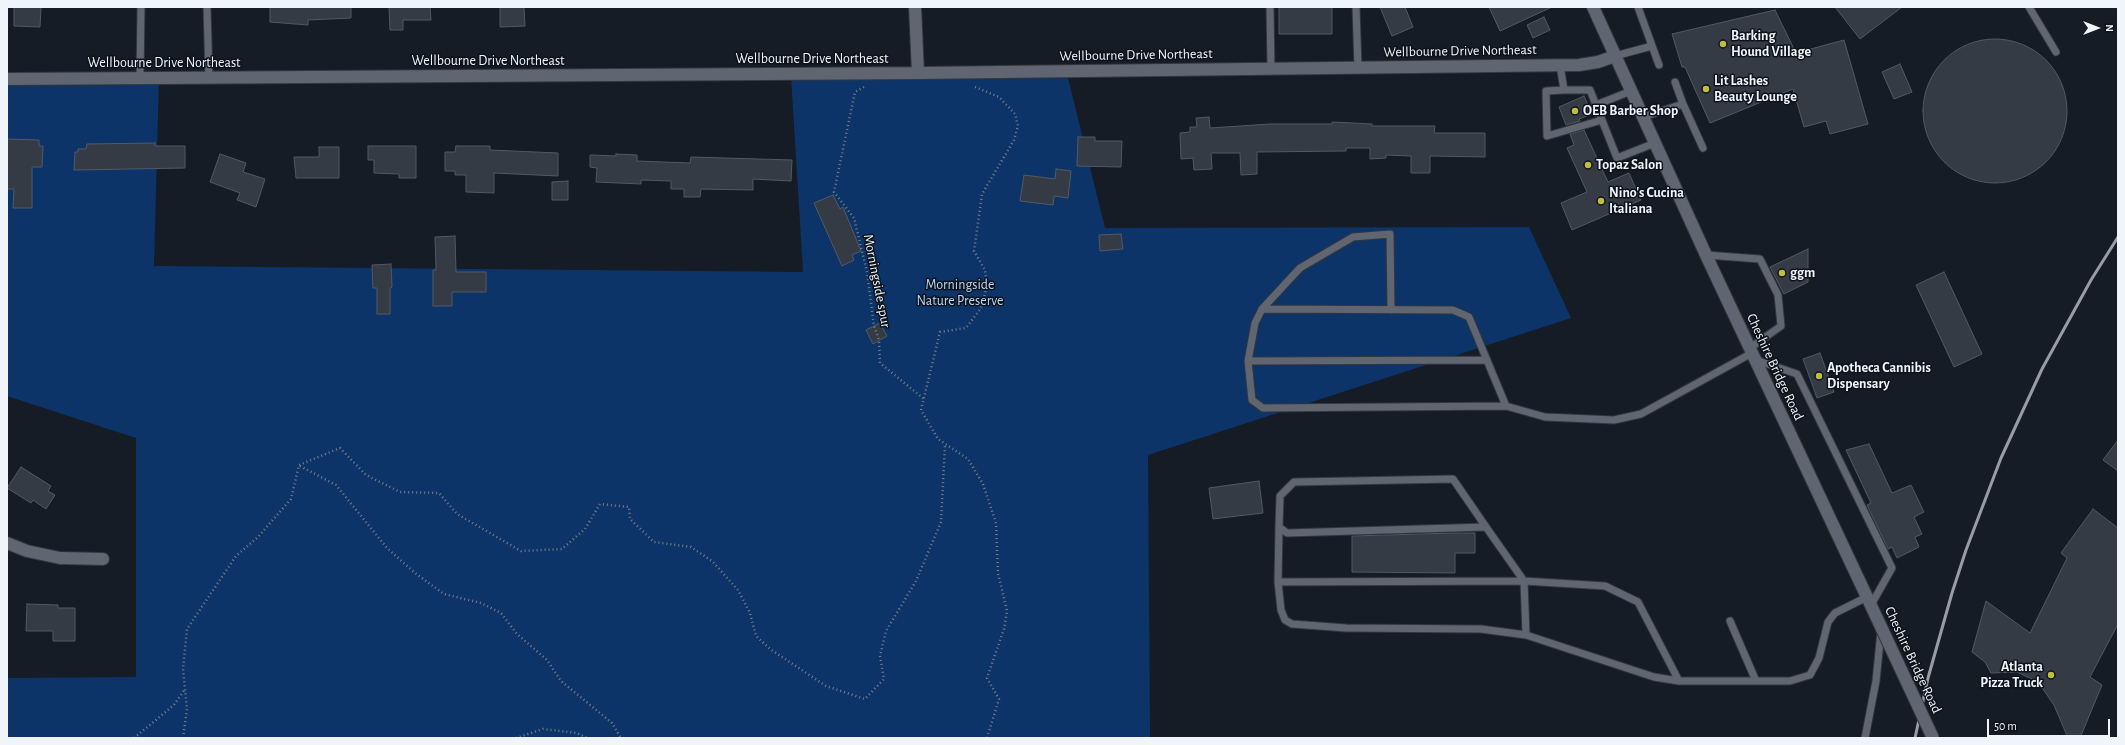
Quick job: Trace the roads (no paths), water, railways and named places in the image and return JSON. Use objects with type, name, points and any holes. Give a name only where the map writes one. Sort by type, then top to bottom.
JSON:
[{"type":"street","points":[[915,7],[918,73]]},
{"type":"street","name":"Cheshire Bridge Road","points":[[1594,7],[1706,254],[1933,738]]},
{"type":"street","name":"Wellbourne Drive Northeast","points":[[7,79],[918,73],[1358,68],[1560,65],[1598,62],[1616,56]]},
{"type":"street","points":[[7,543],[27,551],[60,558],[103,559]]},
{"type":"lane","points":[[140,78],[141,7]]},
{"type":"lane","points":[[207,7],[208,78]]},
{"type":"lane","points":[[1270,7],[1271,68]]},
{"type":"lane","points":[[1356,7],[1358,68]]},
{"type":"lane","points":[[1638,7],[1659,65]]},
{"type":"lane","points":[[2029,7],[2056,52]]},
{"type":"lane","points":[[1616,56],[1652,46]]},
{"type":"lane","points":[[1560,65],[1564,90]]},
{"type":"lane","points":[[1675,82],[1683,104],[1703,148]]},
{"type":"lane","points":[[1602,120],[1547,136],[1546,91],[1590,90],[1602,120],[1617,158],[1655,143]]},
{"type":"lane","points":[[1596,105],[1631,91]]},
{"type":"lane","points":[[1643,117],[1683,104]]},
{"type":"lane","points":[[1390,310],[1390,234],[1353,237],[1300,268],[1262,309],[1255,323],[1248,361],[1252,400],[1263,408],[1506,406],[1545,417],[1614,420],[1641,414],[1753,354],[1780,326],[1778,295],[1760,259],[1706,254]]},
{"type":"lane","points":[[1262,309],[1453,310],[1469,317],[1506,406]]},
{"type":"lane","points":[[1526,635],[1524,581],[1453,479],[1294,482],[1280,496],[1278,582],[1281,610],[1285,620],[1292,624],[1346,628],[1481,629],[1526,635],[1654,677],[1679,681],[1790,681],[1810,675],[1820,658],[1828,622],[1835,613],[1869,601],[1892,568],[1797,374],[1753,354]]},
{"type":"lane","points":[[1248,361],[1487,360]]},
{"type":"lane","points":[[1279,527],[1287,533],[1486,527]]},
{"type":"lane","points":[[1278,582],[1524,581],[1605,586],[1638,602],[1679,681]]},
{"type":"lane","points":[[1730,620],[1756,681]]},
{"type":"lane","points":[[1865,738],[1876,681],[1882,628]]},
{"type":"railway","points":[[1915,738],[1928,678],[1952,593],[1966,550],[2001,458],[2042,369],[2091,280],[2118,237]]},
{"type":"place","name":"Barking Hound Village","points":[[1723,44]]},
{"type":"place","name":"Lit Lashes Beauty Lounge","points":[[1706,89]]},
{"type":"place","name":"OEB Barber Shop","points":[[1575,111]]},
{"type":"place","name":"Topaz Salon","points":[[1588,165]]},
{"type":"place","name":"Nino's Cucina Italiana","points":[[1601,201]]},
{"type":"place","name":"ggm","points":[[1782,273]]},
{"type":"place","name":"Apotheca Cannibis Dispensary","points":[[1819,376]]},
{"type":"place","name":"Atlanta Pizza Truck","points":[[2051,675]]},
{"type":"park label","name":"Morningside Nature Preserve","points":[[960,294]]}]
